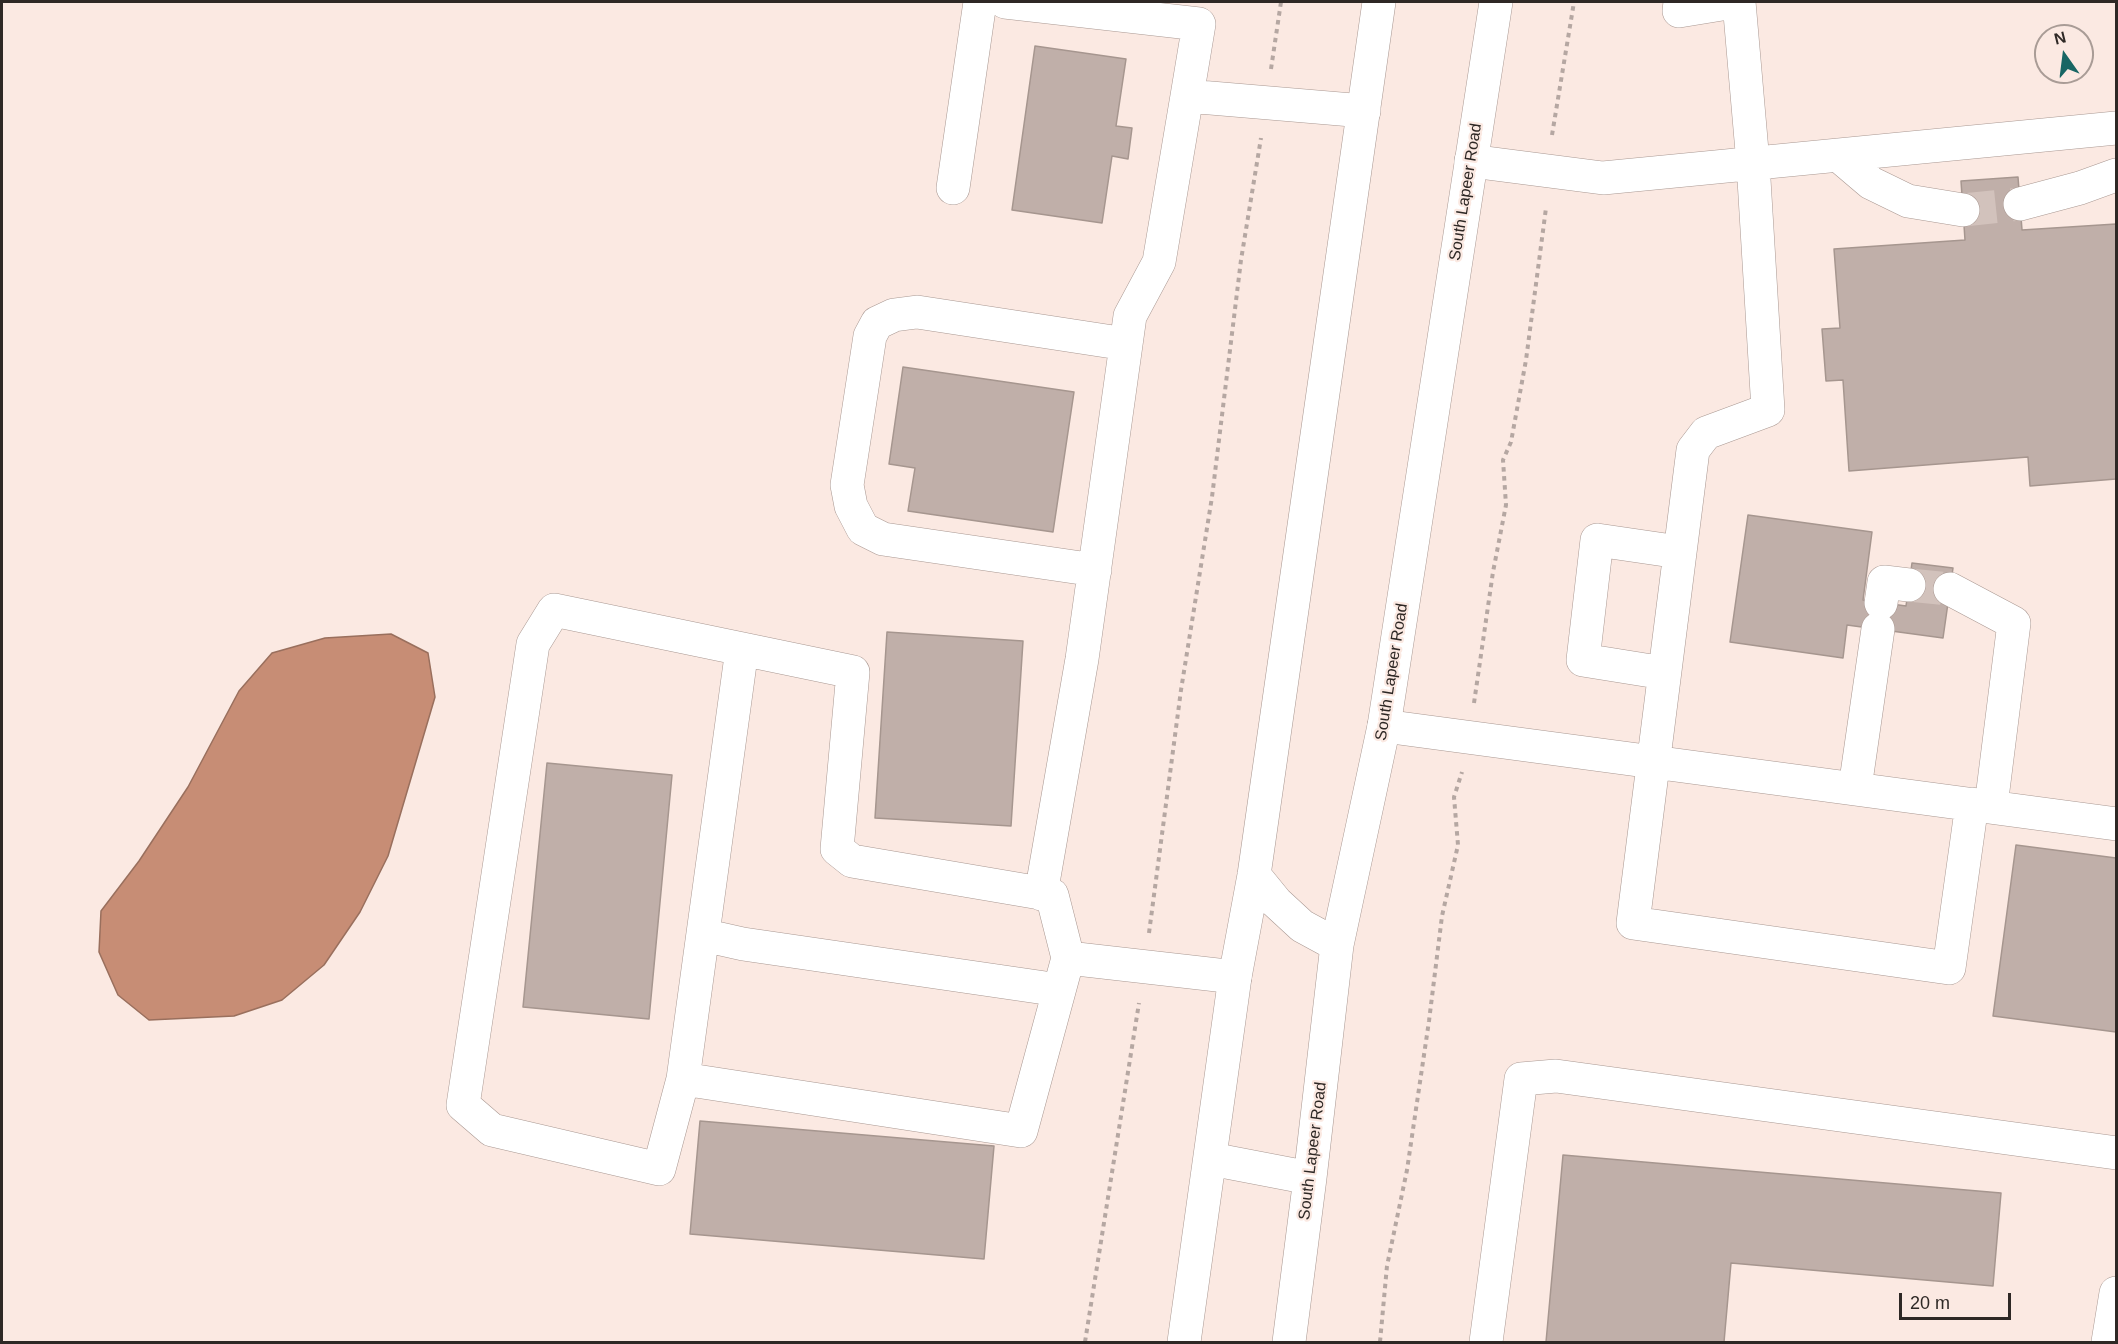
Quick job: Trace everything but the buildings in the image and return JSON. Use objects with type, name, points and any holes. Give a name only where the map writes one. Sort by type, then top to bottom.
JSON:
[{"type":"main road","points":[[953,188],[980,2]]},
{"type":"main road","points":[[1005,2],[1199,24],[1159,262],[1130,316],[1082,659],[1041,894]]},
{"type":"main road","points":[[1184,1342],[1235,977],[1254,875],[1379,2]]},
{"type":"main road","name":"South Lapeer Road","points":[[1289,1342],[1337,945],[1384,726],[1496,2]]},
{"type":"main road","points":[[1680,2],[1679,11],[1734,2]]},
{"type":"main road","points":[[1740,2],[1753,163],[1768,410],[1706,433],[1693,450],[1633,922],[1949,968],[1982,805],[2014,623],[1950,590]]},
{"type":"main road","points":[[1187,96],[1364,111]]},
{"type":"main road","points":[[1471,161],[1603,178],[2116,128]]},
{"type":"main road","points":[[1838,155],[1871,183],[1908,201],[1963,210]]},
{"type":"main road","points":[[2020,204],[2080,188],[2116,175]]},
{"type":"main road","points":[[1095,570],[883,539],[863,529],[851,506],[847,485],[870,336],[877,323],[894,315],[916,312],[1126,344]]},
{"type":"main road","points":[[1664,673],[1583,660],[1598,540],[1679,552]]},
{"type":"main road","points":[[1855,788],[1884,582],[1909,585]]},
{"type":"main road","points":[[683,1079],[1021,1131],[1068,958],[1052,895],[852,861],[837,849],[853,672],[554,610],[533,644],[463,1105],[492,1130],[659,1169],[683,1079],[742,649]]},
{"type":"main road","points":[[1384,726],[1652,760],[2116,824]]},
{"type":"main road","points":[[1254,875],[1275,902],[1302,926],[1337,945]]},
{"type":"main road","points":[[703,935],[743,944],[1059,990]]},
{"type":"main road","points":[[1068,958],[1235,977]]},
{"type":"main road","points":[[1486,1342],[1521,1079],[1556,1076],[2116,1153]]},
{"type":"main road","points":[[1211,1159],[1310,1178]]},
{"type":"main road","points":[[2108,1342],[2116,1293]]},
{"type":"path","points":[[1085,1342],[1145,967],[1181,690],[1212,497],[1241,260],[1281,2]]},
{"type":"path","points":[[1380,1342],[1387,1266],[1407,1170],[1442,916],[1458,845],[1454,797],[1468,736],[1493,572],[1506,505],[1503,460],[1511,442],[1526,360],[1550,171],[1554,118],[1574,2]]},
{"type":"shaded area","points":[[391,634],[428,653],[435,697],[388,856],[360,912],[324,965],[282,1000],[234,1016],[149,1020],[118,995],[99,952],[101,911],[139,861],[188,787],[239,691],[272,653],[325,638]]},
{"type":"tunnel","points":[[1963,210],[2020,204]]},
{"type":"tunnel","points":[[1909,585],[1950,589]]}]
